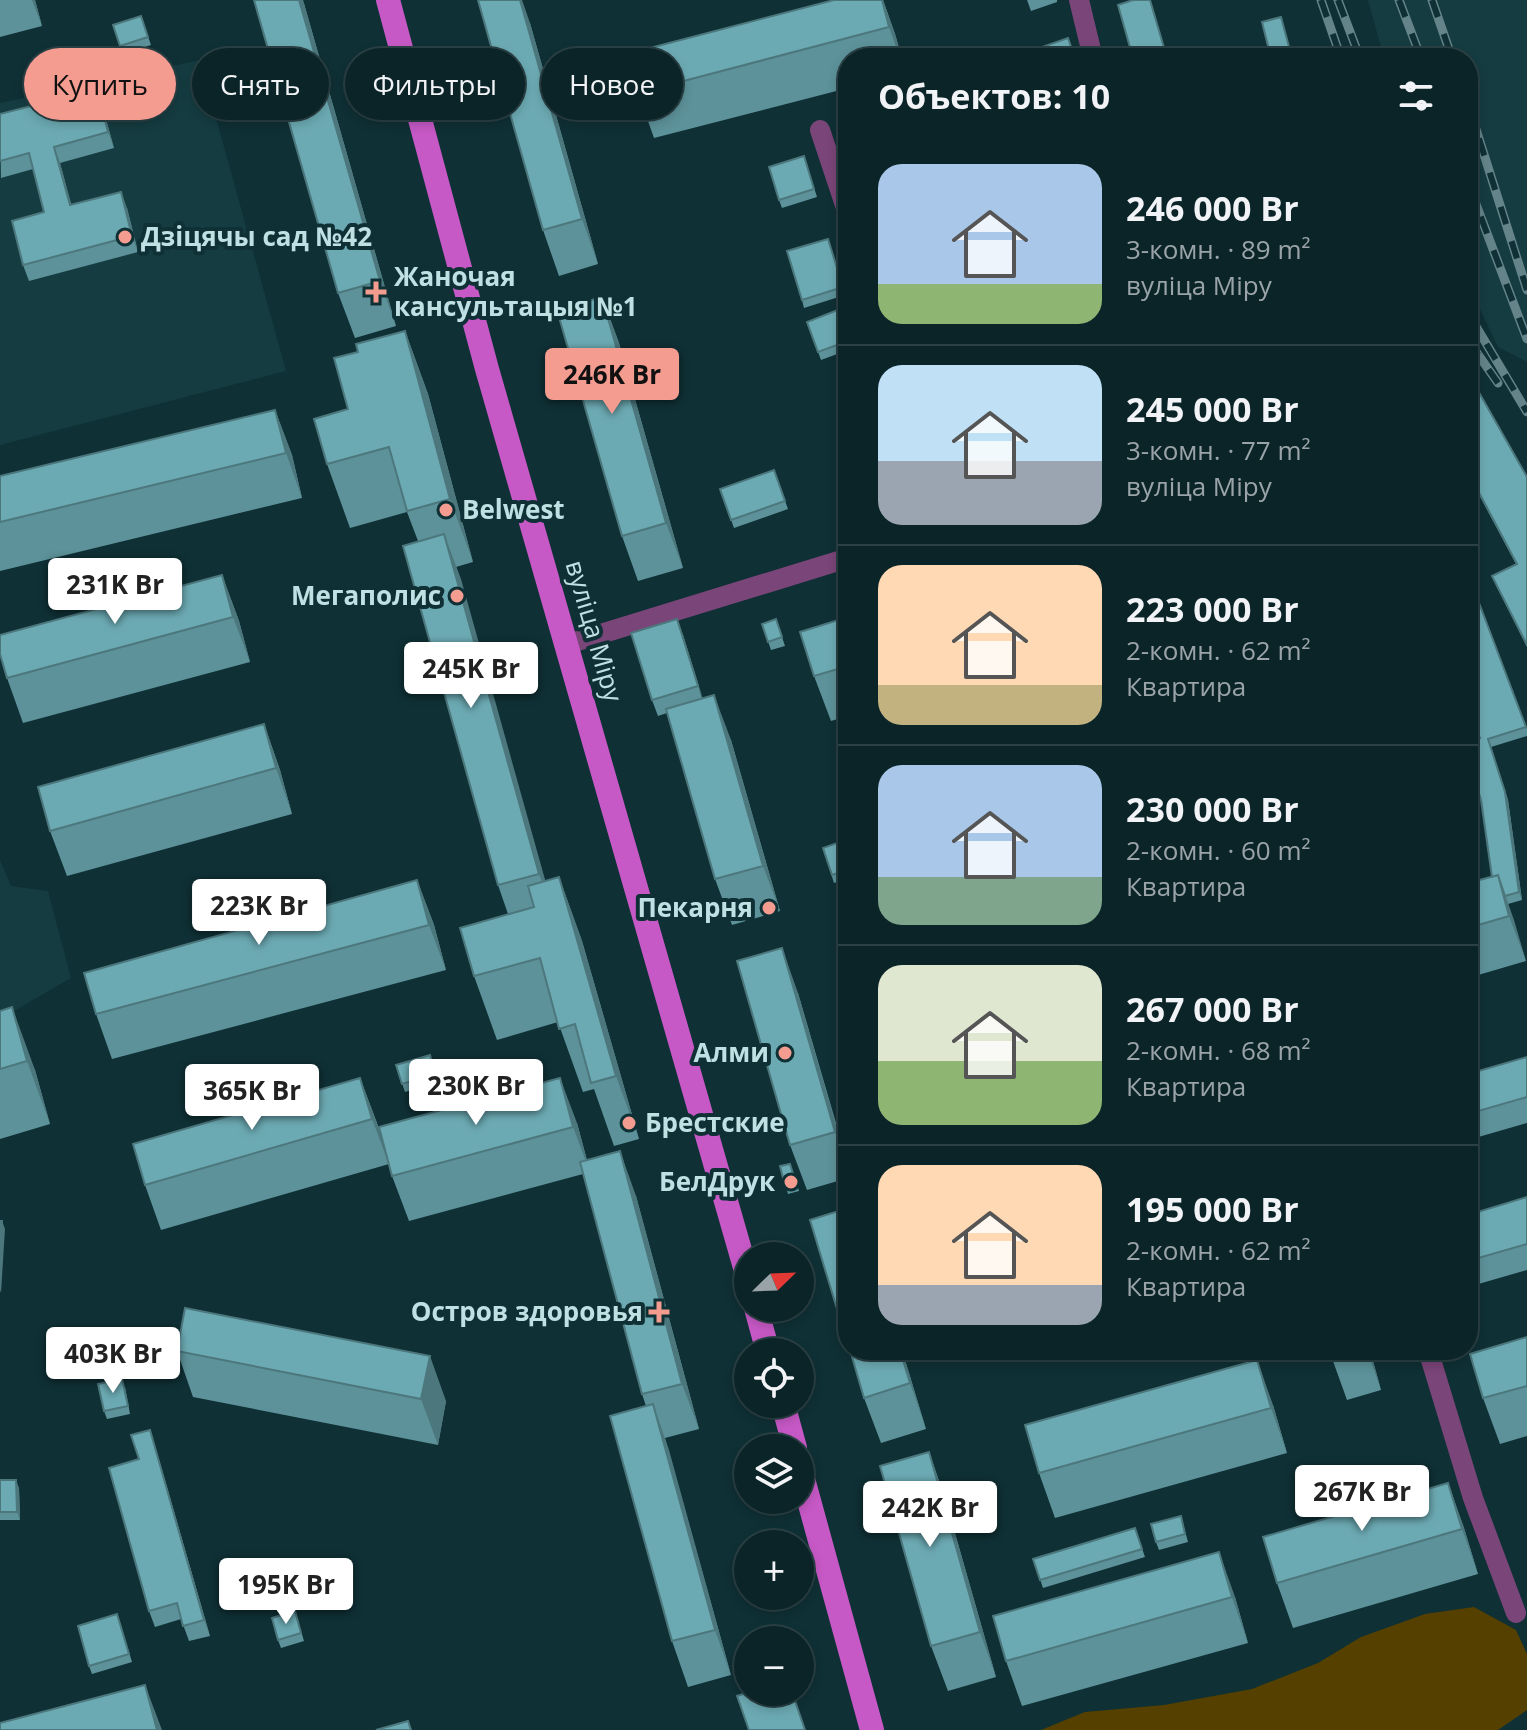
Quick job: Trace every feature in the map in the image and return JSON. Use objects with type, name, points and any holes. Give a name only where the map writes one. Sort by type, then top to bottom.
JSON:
[{"type":"main road","name":"вуліца Міру","points":[[388,0],[487,369],[738,1242]]},
{"type":"main road","points":[[813,1514],[872,1730]]},
{"type":"street","points":[[1079,0],[1091,48]]},
{"type":"street","points":[[820,130],[838,184]]},
{"type":"street","points":[[568,644],[838,561]]},
{"type":"street","points":[[1431,1360],[1473,1498],[1516,1613]]},
{"type":"shaded area","points":[[1368,0],[1527,0],[1527,362],[1498,347],[1478,305],[1478,48],[1381,48]]},
{"type":"shaded area","name":"Дзіцячы сад №42","points":[[192,62],[192,120],[217,120],[286,371],[0,445],[0,103],[24,98],[24,120],[176,120],[176,65]]},
{"type":"shaded area","points":[[0,860],[11,886],[48,891],[71,978],[7,1015],[0,1035]]},
{"type":"shaded area","points":[[1474,1607],[1516,1630],[1527,1654],[1527,1710],[1498,1730],[1041,1730],[1085,1712],[1164,1705],[1252,1689],[1318,1663],[1361,1637],[1425,1614]]},
{"type":"building","points":[[254,0],[299,0],[313,48],[268,48]]},
{"type":"building","points":[[478,0],[520,0],[541,74],[541,120],[554,120],[582,219],[543,230],[512,120],[525,120],[525,48],[492,48]]},
{"type":"building","points":[[834,0],[882,0],[889,27],[683,81],[683,48],[650,48]]},
{"type":"building","points":[[1133,0],[1150,0],[1164,48],[1130,48],[1118,5]]},
{"type":"building","points":[[141,16],[148,37],[120,46],[113,25]]},
{"type":"building","points":[[1281,17],[1289,48],[1268,48],[1262,22]]},
{"type":"building","points":[[1068,38],[1072,48],[1042,48]]},
{"type":"building","points":[[329,104],[380,281],[338,293],[288,120],[329,120]]},
{"type":"building","points":[[24,108],[24,120],[105,120],[108,132],[54,147],[70,205],[121,192],[132,236],[23,265],[12,221],[44,212],[29,153],[0,161],[0,114]]},
{"type":"building","points":[[804,156],[814,189],[779,200],[769,167]]},
{"type":"building","points":[[828,239],[838,271],[838,289],[802,300],[787,251]]},
{"type":"building","points":[[602,297],[666,523],[622,536],[557,310]]},
{"type":"building","points":[[838,310],[838,345],[818,352],[807,322]]},
{"type":"building","points":[[405,331],[450,499],[407,511],[389,447],[327,464],[314,419],[348,409],[334,358],[358,352],[356,344]]},
{"type":"building","points":[[1478,391],[1527,477],[1527,645],[1492,576],[1517,564],[1478,491]]},
{"type":"building","points":[[275,410],[286,453],[0,522],[0,476]]},
{"type":"building","points":[[774,470],[785,501],[731,520],[720,489]]},
{"type":"building","points":[[444,534],[539,874],[498,885],[403,546]]},
{"type":"building","points":[[222,575],[233,617],[7,678],[0,654],[0,635]]},
{"type":"building","points":[[1478,600],[1526,727],[1488,739],[1505,792],[1519,892],[1505,896],[1498,875],[1492,877],[1478,790]]},
{"type":"building","points":[[677,619],[698,686],[652,700],[631,633]]},
{"type":"building","points":[[776,619],[782,637],[768,642],[762,624]]},
{"type":"building","points":[[838,620],[838,669],[814,676],[800,632]]},
{"type":"building","points":[[714,695],[763,866],[715,879],[666,709]]},
{"type":"building","points":[[264,724],[276,768],[50,831],[38,787]]},
{"type":"building","points":[[838,843],[838,873],[832,875],[823,848]]},
{"type":"building","points":[[1498,875],[1509,916],[1478,925],[1478,880]]},
{"type":"building","points":[[559,877],[616,1076],[591,1083],[575,1024],[559,1029],[540,958],[474,976],[460,928],[534,907],[528,886]]},
{"type":"building","points":[[417,880],[429,925],[96,1014],[84,973]]},
{"type":"building","points":[[782,948],[835,1132],[790,1145],[737,961]]},
{"type":"building","points":[[12,1007],[27,1061],[0,1069],[0,1011]]},
{"type":"building","points":[[430,1055],[435,1074],[402,1084],[396,1065]]},
{"type":"building","points":[[1527,1057],[1527,1097],[1478,1111],[1478,1071]]},
{"type":"building","points":[[360,1078],[372,1119],[145,1185],[133,1144]]},
{"type":"building","points":[[560,1078],[573,1127],[392,1176],[379,1127]]},
{"type":"building","points":[[620,1151],[682,1384],[642,1394],[580,1162]]},
{"type":"building","points":[[790,1164],[796,1183],[785,1186],[780,1166]]},
{"type":"building","points":[[1527,1197],[1527,1244],[1478,1258],[1478,1212]]},
{"type":"building","points":[[838,1211],[838,1312],[810,1220]]},
{"type":"building","points":[[185,1308],[430,1356],[421,1399],[177,1351]]},
{"type":"building","points":[[1527,1337],[1527,1386],[1483,1398],[1472,1360],[1478,1360],[1478,1352]]},
{"type":"building","points":[[853,1360],[903,1360],[910,1383],[864,1398]]},
{"type":"building","points":[[1257,1360],[1271,1408],[1039,1473],[1025,1425]]},
{"type":"building","points":[[122,1379],[128,1406],[104,1411],[98,1384]]},
{"type":"building","points":[[653,1404],[715,1630],[672,1641],[610,1416]]},
{"type":"building","points":[[150,1430],[204,1620],[183,1626],[177,1603],[149,1611],[109,1468],[139,1459],[131,1435]]},
{"type":"building","points":[[929,1452],[980,1632],[931,1646],[880,1466]]},
{"type":"building","points":[[0,1480],[16,1480],[17,1512],[0,1512]]},
{"type":"building","points":[[1448,1483],[1462,1529],[1277,1583],[1263,1537]]},
{"type":"building","points":[[1181,1516],[1185,1534],[1156,1542],[1151,1524]]},
{"type":"building","points":[[1135,1528],[1142,1549],[1040,1580],[1033,1559]]},
{"type":"building","points":[[1219,1552],[1232,1597],[1006,1661],[993,1616]]},
{"type":"building","points":[[295,1611],[301,1633],[278,1640],[272,1618]]},
{"type":"building","points":[[117,1614],[129,1654],[89,1666],[78,1626]]},
{"type":"building","points":[[145,1685],[157,1730],[0,1730],[0,1723]]},
{"type":"building","points":[[741,1706],[797,1706],[805,1730],[749,1730]]},
{"type":"building","points":[[408,1721],[411,1730],[376,1730]]},
{"type":"railway","points":[[1321,0],[1338,48]]},
{"type":"railway","points":[[1338,0],[1356,48]]},
{"type":"railway","points":[[1399,0],[1417,48]]},
{"type":"railway","points":[[1432,0],[1449,48]]},
{"type":"railway","points":[[1478,136],[1527,290]]},
{"type":"railway","points":[[1478,209],[1527,339]]},
{"type":"railway","points":[[1478,330],[1527,412]]},
{"type":"railway","points":[[1478,354],[1498,383]]},
{"type":"place","name":"Дзіцячы сад №42","points":[[125,237]]},
{"type":"place","name":"Жаночая кансультацыя №1","points":[[376,292]]},
{"type":"place","name":"Belwest","points":[[446,510]]},
{"type":"place","name":"Мегаполис","points":[[457,596]]},
{"type":"place","name":"Пекарня","points":[[769,908]]},
{"type":"place","name":"Алми","points":[[785,1053]]},
{"type":"place","name":"Брестские","points":[[629,1123]]},
{"type":"place","name":"БелДрук","points":[[791,1182]]},
{"type":"place","name":"Остров здоровья","points":[[659,1312]]}]
